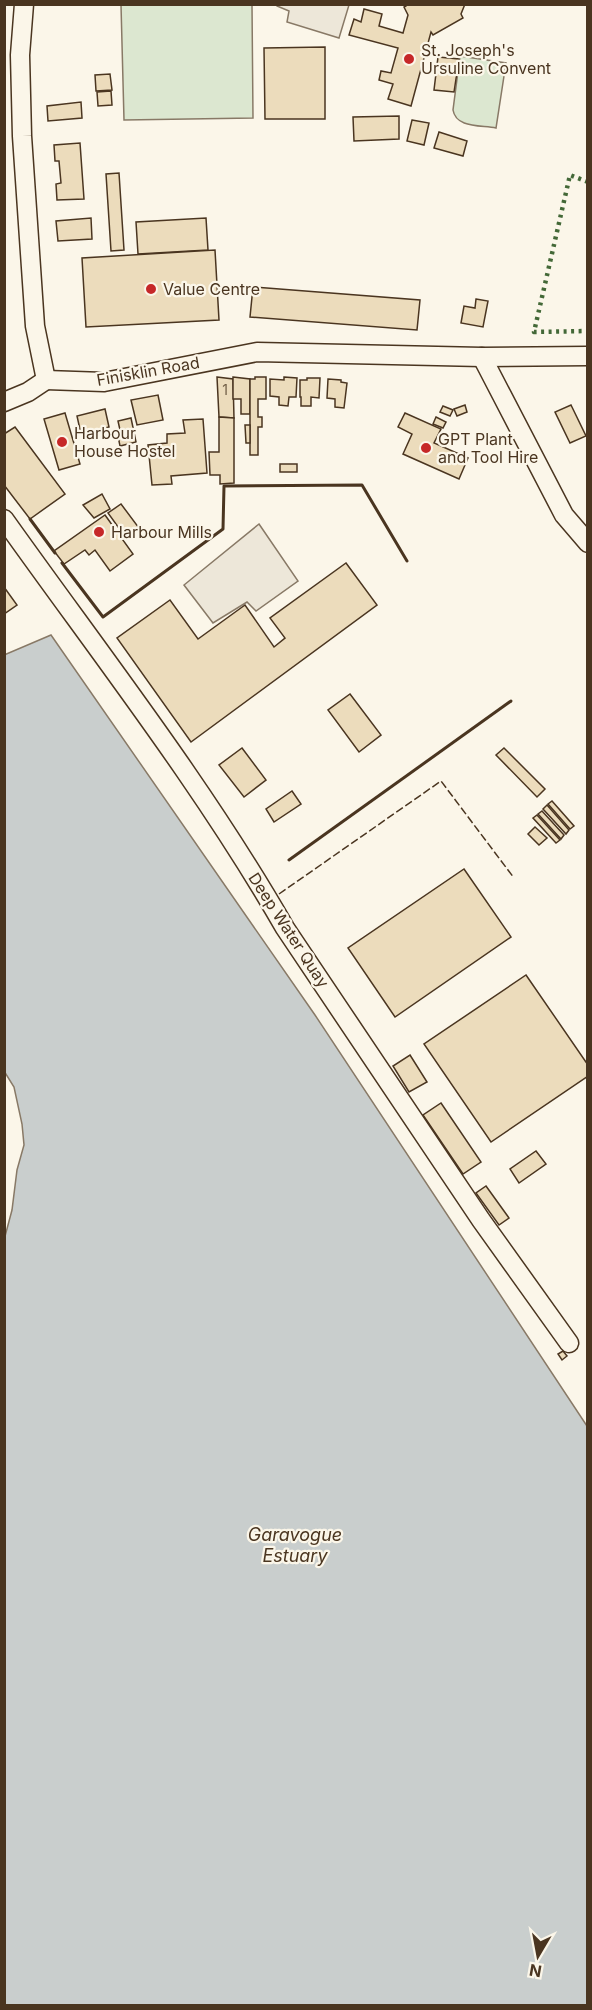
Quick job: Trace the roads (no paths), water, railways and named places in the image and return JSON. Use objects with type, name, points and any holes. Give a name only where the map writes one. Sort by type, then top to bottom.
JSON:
[{"type":"street","points":[[4,402],[28,392],[46,380],[35,326],[22,136],[20,55],[24,4]]},
{"type":"street","name":"Finisklin Road","points":[[46,380],[104,382],[231,355],[257,352],[482,357],[588,356]]},
{"type":"street","points":[[482,357],[564,515],[588,543]]},
{"type":"street","name":"Deep Water Quay","points":[[4,519],[162,738],[265,892],[285,928],[481,1220],[569,1343]]},
{"type":"water","name":"Garavogue Estuary","points":[[51,635],[315,1015],[587,1426],[587,2005],[5,2005],[4,1240],[24,1145],[14,1087],[4,1071],[4,655]]},
{"type":"place","name":"St. Joseph's Ursuline Convent","points":[[409,59]]},
{"type":"place","name":"Value Centre","points":[[151,289]]},
{"type":"place","name":"Harbour House Hostel","points":[[62,442]]},
{"type":"place","name":"GPT Plant and Tool Hire","points":[[426,448]]},
{"type":"place","name":"Harbour Mills","points":[[99,532]]}]
